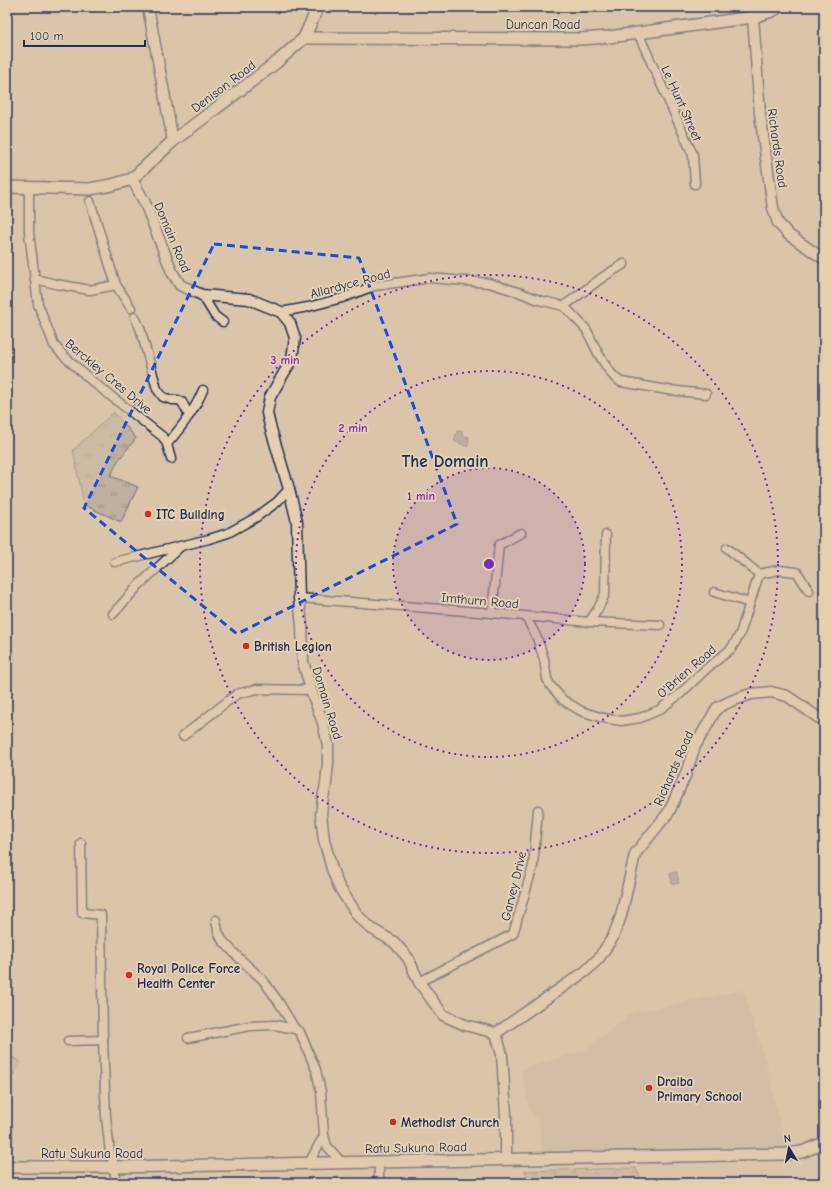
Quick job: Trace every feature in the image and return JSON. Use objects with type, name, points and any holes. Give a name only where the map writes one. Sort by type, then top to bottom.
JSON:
[{"type":"main road","name":"Denison Road","points":[[132,179],[173,141],[277,62],[304,38],[318,7]]},
{"type":"main road","name":"Duncan Road","points":[[304,38],[580,39],[609,37],[753,17],[772,12],[779,7]]},
{"type":"main road","points":[[7,187],[90,189],[112,185],[132,179]]},
{"type":"main road","name":"Ratu Sukuna Road","points":[[7,1167],[115,1167],[786,1154],[802,1152],[824,1143]]},
{"type":"street","points":[[148,7],[173,141]]},
{"type":"street","name":"Richards Road","points":[[753,17],[760,114],[773,208],[778,223],[789,235],[824,259]]},
{"type":"street","name":"Le Hunt Street","points":[[638,33],[693,155],[695,184]]},
{"type":"street","name":"Domain Road","points":[[132,179],[145,203],[172,272],[180,285],[202,295],[249,299],[281,312],[290,324],[295,338],[292,359],[270,397],[267,413],[297,522],[299,598],[302,626],[303,662],[323,723],[328,745],[328,763],[322,814],[324,840],[338,887],[358,916],[372,929],[394,942],[408,958],[419,982],[443,1015],[465,1025],[496,1033]]},
{"type":"street","name":"Berckley Cres Drive","points":[[29,187],[29,232],[38,304],[54,345],[93,382],[162,437],[167,444],[171,458]]},
{"type":"street","points":[[90,201],[116,286],[131,308]]},
{"type":"street","points":[[624,264],[602,277],[564,306],[586,330],[606,366],[614,377],[621,382],[668,390],[706,394]]},
{"type":"street","name":"Allardyce Road","points":[[281,312],[342,298],[374,286],[430,278],[488,283],[539,300],[564,306]]},
{"type":"street","points":[[35,279],[90,290],[116,286]]},
{"type":"street","points":[[202,295],[215,316],[223,322]]},
{"type":"street","points":[[135,317],[140,328],[157,389],[163,397],[182,402],[189,415]]},
{"type":"street","points":[[167,444],[182,427],[198,402],[203,390]]},
{"type":"street","points":[[115,562],[228,533],[255,518],[277,502],[289,489]]},
{"type":"street","points":[[492,613],[499,545],[521,533]]},
{"type":"street","points":[[589,622],[598,609],[605,594],[606,535]]},
{"type":"street","points":[[114,614],[139,585],[182,545]]},
{"type":"street","points":[[727,548],[758,574],[779,570],[797,572],[809,591]]},
{"type":"street","name":"O'Brien Road","points":[[526,617],[537,638],[550,685],[563,700],[581,711],[603,718],[621,721],[640,718],[659,710],[680,694],[706,669],[731,649],[740,634],[758,574]]},
{"type":"street","points":[[714,592],[750,603]]},
{"type":"street","name":"Imthurn Road","points":[[299,598],[589,622],[660,625]]},
{"type":"street","points":[[183,736],[237,694],[257,689],[311,690]]},
{"type":"street","name":"Richards Road","points":[[496,1033],[586,970],[606,949],[613,937],[621,916],[635,854],[669,812],[685,776],[695,746],[717,708],[731,700],[751,694],[771,692],[787,696],[824,720]]},
{"type":"street","name":"Garvey Drive","points":[[419,982],[513,934],[533,866],[538,810]]},
{"type":"street","points":[[81,843],[82,913],[101,915],[106,1117],[110,1153],[115,1167],[115,1183]]},
{"type":"street","points":[[216,920],[218,931],[222,940],[263,980],[277,999],[295,1029]]},
{"type":"street","points":[[188,1038],[250,1026],[275,1025],[295,1029],[300,1032],[316,1070],[321,1092],[324,1136],[327,1146],[342,1163]]},
{"type":"street","points":[[496,1033],[502,1055],[506,1115],[506,1159]]},
{"type":"street","points":[[68,1041],[103,1040]]},
{"type":"street","points":[[308,1163],[324,1136]]},
{"type":"street","points":[[379,1162],[379,1183]]},
{"type":"highlighted area","points":[[214,244],[359,258],[457,524],[237,634],[84,508]]},
{"type":"shaded area","points":[[457,431],[462,431],[462,435],[469,437],[468,447],[454,441]]},
{"type":"shaded area","points":[[677,872],[679,883],[672,884],[670,873]]},
{"type":"shaded area","name":"Draiba Primary School","points":[[743,990],[767,1065],[786,1149],[723,1151],[541,1151],[539,1122],[529,1108],[521,1069],[583,1051],[632,1013]]},
{"type":"green space","points":[[114,412],[136,438],[117,462],[111,476],[138,487],[121,522],[84,505],[73,450]]},
{"type":"green space","points":[[7,1054],[21,1062],[7,1086]]},
{"type":"green space","points":[[636,1168],[643,1183],[535,1183],[524,1171]]},
{"type":"place","name":"ITC Building","points":[[148,514]]},
{"type":"place","name":"British Legion","points":[[246,646]]},
{"type":"place","name":"Royal Police Force Health Center","points":[[129,975]]},
{"type":"place","name":"Draiba Primary School","points":[[649,1088]]},
{"type":"place","name":"Methodist Church","points":[[393,1122]]},
{"type":"district","name":"The Domain","points":[[445,461]]}]
